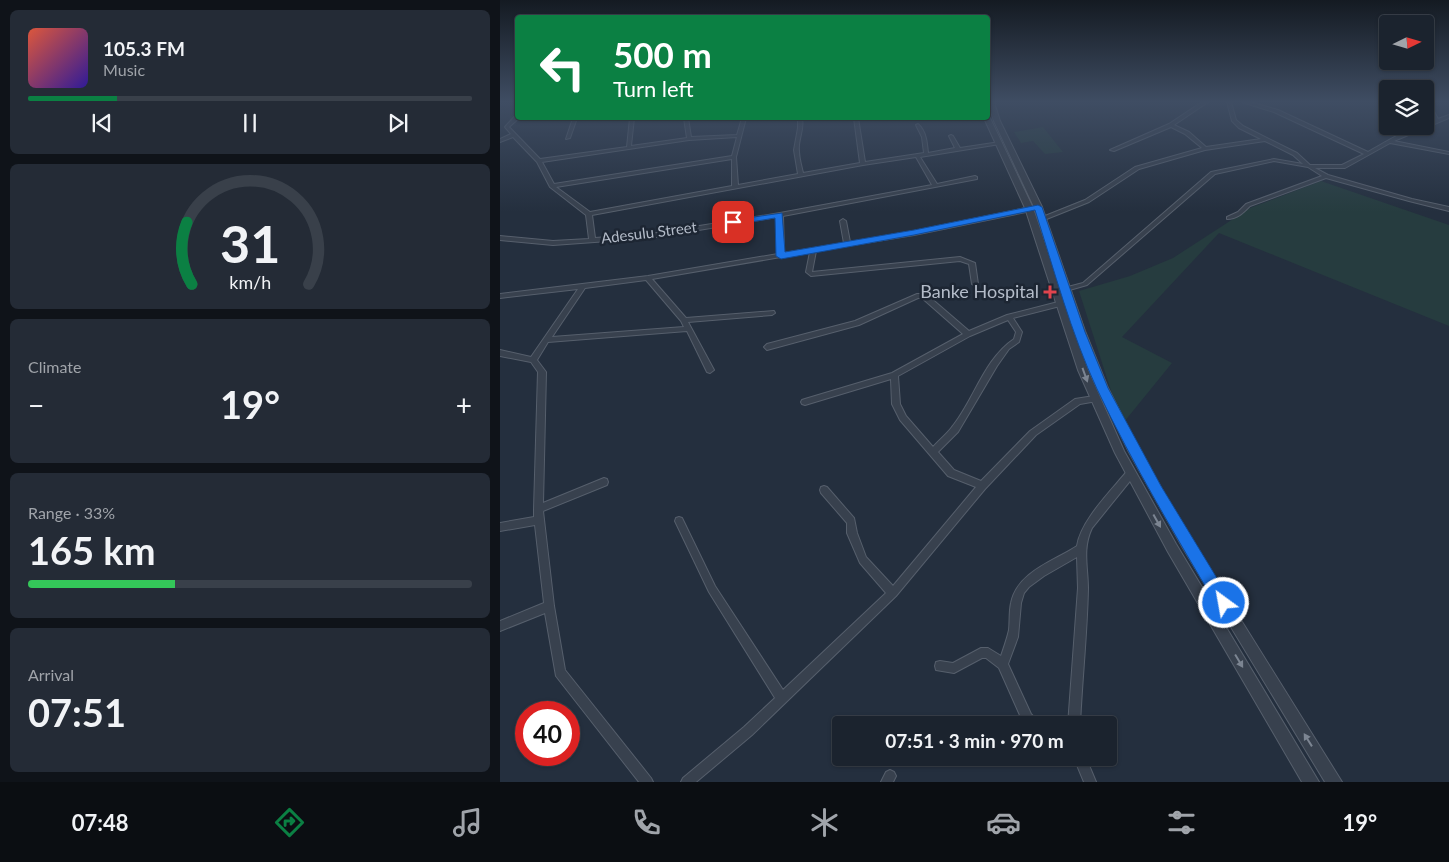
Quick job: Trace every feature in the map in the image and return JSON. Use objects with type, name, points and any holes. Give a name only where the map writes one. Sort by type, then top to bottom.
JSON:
[{"type":"street","points":[[516,138],[539,161],[552,186],[589,214],[592,240]]},
{"type":"street","points":[[629,147],[630,138]]},
{"type":"street","points":[[539,161],[696,138]]},
{"type":"street","points":[[735,187],[734,157],[738,138]]},
{"type":"street","points":[[798,138],[796,157],[802,175]]},
{"type":"street","points":[[859,138],[863,164]]},
{"type":"street","points":[[924,138],[926,154]]},
{"type":"street","points":[[952,138],[958,149]]},
{"type":"street","points":[[998,138],[1033,208],[1042,219],[1102,388],[1133,449],[1192,552],[1334,782]]},
{"type":"street","points":[[1003,138],[1033,208],[1094,400],[1131,473],[1177,556],[1311,782]]},
{"type":"street","points":[[1112,150],[1139,138]]},
{"type":"street","points":[[1193,138],[1205,149]]},
{"type":"street","points":[[1335,138],[1368,154]]},
{"type":"street","points":[[1066,289],[1085,284],[1208,175],[1232,167],[1274,160],[1309,166],[1343,167],[1398,138]]},
{"type":"street","points":[[1042,219],[1088,201],[1137,168],[1205,149],[1264,140],[1295,154],[1309,166],[1326,176],[1449,209]]},
{"type":"street","points":[[1390,142],[1449,153]]},
{"type":"street","points":[[589,214],[863,164],[1000,143]]},
{"type":"street","points":[[916,155],[935,185]]},
{"type":"street","points":[[552,186],[734,157]]},
{"type":"street","points":[[1228,218],[1240,213],[1248,205],[1326,176]]},
{"type":"street","name":"Adesulu Street","points":[[500,238],[553,243],[650,236],[780,215],[975,178]]},
{"type":"street","points":[[500,296],[648,278],[847,244],[1033,208]]},
{"type":"street","points":[[780,215],[781,256]]},
{"type":"street","points":[[843,221],[847,244]]},
{"type":"street","points":[[813,250],[809,272],[811,274],[960,259],[972,262],[975,284]]},
{"type":"street","points":[[648,278],[684,320],[710,370]]},
{"type":"street","points":[[534,360],[582,287]]},
{"type":"street","points":[[500,303],[508,295]]},
{"type":"street","points":[[767,347],[857,323],[917,296],[924,296],[968,334]]},
{"type":"street","points":[[805,402],[894,375],[968,334],[1009,317],[1062,303]]},
{"type":"street","points":[[684,320],[772,313]]},
{"type":"street","points":[[934,451],[955,430],[994,364],[1007,347],[1017,340],[1019,332],[1009,317]]},
{"type":"street","points":[[548,340],[687,329]]},
{"type":"street","points":[[500,353],[534,360],[542,372],[538,508],[549,606],[560,672],[647,782]]},
{"type":"street","points":[[894,375],[896,404],[903,418],[934,451],[951,473],[982,486]]},
{"type":"street","points":[[687,782],[748,731],[893,593],[982,486],[1034,433],[1078,401],[1094,400]]},
{"type":"street","points":[[1075,716],[1083,588],[1081,549],[1089,525],[1131,473]]},
{"type":"street","points":[[538,508],[604,482]]},
{"type":"street","points":[[824,490],[851,521],[852,533],[863,560],[893,593]]},
{"type":"street","points":[[500,527],[539,520]]},
{"type":"street","points":[[679,521],[712,589],[782,698]]},
{"type":"street","points":[[1003,664],[1014,628],[1015,605],[1020,590],[1043,571],[1064,561],[1081,549]]},
{"type":"street","points":[[500,626],[549,606]]},
{"type":"street","points":[[940,666],[954,668],[981,653],[988,653],[1003,664],[1026,716]]},
{"type":"street","points":[[1083,766],[1090,782]]},
{"type":"green space","points":[[1018,138],[1052,138],[1063,152],[1045,154],[1033,141],[1021,143]]},
{"type":"green space","points":[[1321,181],[1449,225],[1449,326],[1219,233],[1122,337],[1172,363],[1124,422],[1113,397],[1079,291],[1130,276],[1173,258],[1250,208]]},
{"type":"place","name":"Banke Hospital","points":[[1050,292]]},
{"type":"route","points":[[733,222],[780,215],[781,256],[914,233],[1038,207],[1080,332],[1102,388],[1156,490],[1224,603]]}]
